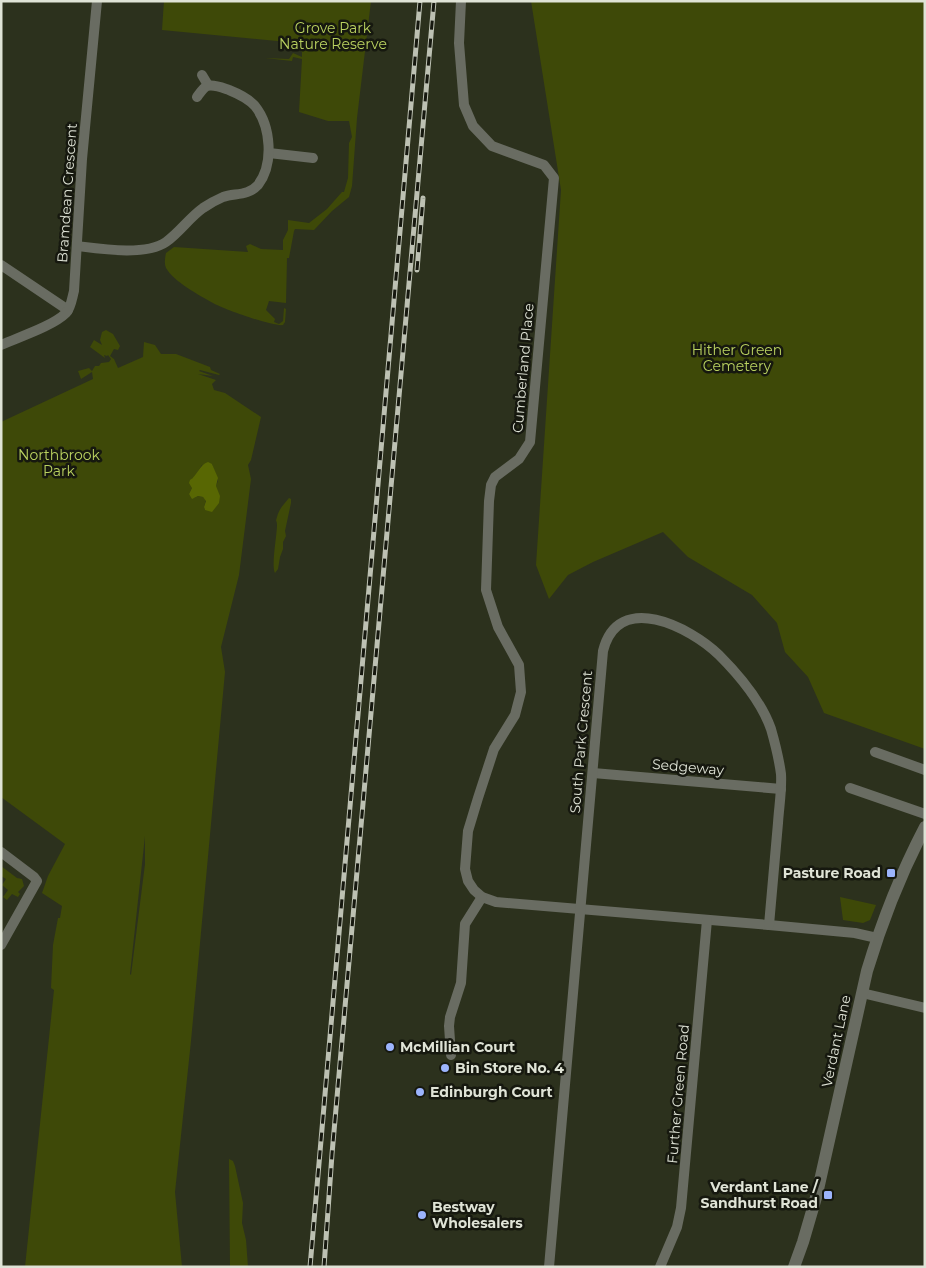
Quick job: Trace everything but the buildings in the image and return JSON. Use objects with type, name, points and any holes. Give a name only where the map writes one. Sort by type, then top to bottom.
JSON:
[{"type":"street","name":"Bramdean Crescent","points":[[68,310],[74,291],[82,159],[97,1]]},
{"type":"street","name":"Cumberland Place","points":[[461,1],[458,44],[464,105],[473,126],[492,146],[544,165],[554,178],[530,442],[519,458],[495,477],[491,485],[489,501],[486,590],[498,627],[518,665],[521,692],[515,715],[494,749],[468,831],[465,869],[468,881],[482,897]]},
{"type":"street","points":[[202,75],[208,85]]},
{"type":"street","points":[[77,246],[138,250],[159,246],[179,232],[204,208],[224,197],[243,194],[258,185],[265,171],[269,153],[262,117],[253,104],[236,93],[219,86],[208,85]]},
{"type":"street","points":[[197,97],[208,85]]},
{"type":"street","points":[[269,153],[312,158]]},
{"type":"street","points":[[1,265],[68,310],[54,322],[1,345]]},
{"type":"street","name":"South Park Crescent","points":[[549,1267],[603,650],[608,635],[619,624],[633,617],[648,617],[678,628],[698,638],[718,654],[738,675],[754,696],[771,729],[778,758],[781,789],[769,925]]},
{"type":"street","points":[[875,752],[925,770]]},
{"type":"street","name":"Sedgeway","points":[[593,773],[781,789]]},
{"type":"street","points":[[850,788],[925,814]]},
{"type":"street","name":"Verdant Lane","points":[[794,1267],[817,1194],[862,993],[877,938],[894,893],[925,827]]},
{"type":"street","points":[[1,852],[37,881],[1,944]]},
{"type":"street","points":[[451,1055],[449,1041],[450,1017],[461,983],[465,924],[482,897],[496,902],[856,933],[877,938]]},
{"type":"street","name":"Further Green Road","points":[[660,1267],[677,1227],[681,1208],[707,920]]},
{"type":"street","points":[[862,993],[925,1008]]},
{"type":"green space","name":"Grove Park Nature Reserve","points":[[164,1],[371,1],[357,118],[352,186],[349,197],[314,230],[295,229],[294,231],[289,258],[287,258],[286,303],[269,301],[266,310],[275,319],[274,322],[279,324],[283,321],[284,308],[286,309],[283,325],[270,323],[237,313],[219,306],[194,292],[175,278],[166,268],[166,253],[174,247],[248,252],[246,246],[250,244],[261,249],[283,250],[283,240],[288,230],[288,220],[309,223],[344,192],[348,178],[349,143],[352,137],[349,121],[328,121],[299,112],[302,59],[293,57],[292,61],[265,58],[289,59],[293,53],[302,57],[302,52],[295,46],[287,42],[162,30]]},
{"type":"green space","name":"Hither Green Cemetery","points":[[531,1],[925,1],[925,749],[824,713],[808,677],[785,652],[777,623],[752,595],[688,557],[663,532],[593,562],[568,575],[549,599],[536,565],[561,190]]},
{"type":"green space","name":"Northbrook Park","points":[[106,330],[113,334],[120,346],[118,350],[114,349],[110,356],[114,359],[118,368],[143,357],[144,342],[155,345],[161,354],[176,354],[210,367],[211,370],[220,374],[200,370],[213,376],[198,374],[216,380],[212,384],[214,390],[225,393],[261,417],[251,460],[248,465],[251,479],[239,575],[221,647],[225,672],[175,1192],[182,1267],[25,1267],[54,990],[51,988],[53,945],[62,906],[42,893],[48,876],[65,844],[1,797],[1,422],[93,379],[92,372],[81,379],[78,371],[89,368],[92,371],[95,366],[109,362],[111,359],[108,355],[104,355],[105,358],[90,347],[94,340],[102,345],[100,340],[102,332]],"holes":[[[212,464],[218,481],[205,510],[206,500],[198,496],[194,498],[189,494],[192,488],[192,478],[194,478],[202,465]],[[145,836],[145,864],[131,975],[130,974]]]},
{"type":"green space","points":[[289,498],[291,503],[285,531],[286,536],[283,542],[278,569],[275,573],[276,520],[280,509]]},
{"type":"green space","points":[[1,866],[17,878],[22,879],[24,886],[18,892],[20,894],[18,897],[12,894],[7,900],[3,897],[8,890],[2,885],[6,879],[1,876]]},
{"type":"green space","points":[[840,897],[876,905],[870,920],[863,923],[843,920]]},
{"type":"green space","points":[[229,1159],[233,1161],[235,1166],[243,1203],[242,1223],[246,1240],[248,1267],[230,1267]]},
{"type":"shaded area","points":[[208,462],[212,464],[218,478],[216,486],[220,496],[219,503],[212,512],[205,510],[206,501],[203,497],[198,496],[192,499],[189,494],[192,488],[189,483],[190,480]]},
{"type":"railway","points":[[310,1267],[420,1]]},
{"type":"railway","points":[[324,1267],[332,1154],[434,1]]},
{"type":"railway","points":[[417,270],[423,198]]},
{"type":"place","name":"Pasture Road","points":[[891,873]]},
{"type":"place","name":"McMillian Court","points":[[390,1047]]},
{"type":"place","name":"Bin Store No. 4","points":[[445,1068]]},
{"type":"place","name":"Edinburgh Court","points":[[420,1092]]},
{"type":"place","name":"Verdant Lane / Sandhurst Road","points":[[828,1195]]},
{"type":"place","name":"Bestway Wholesalers","points":[[422,1215]]}]
